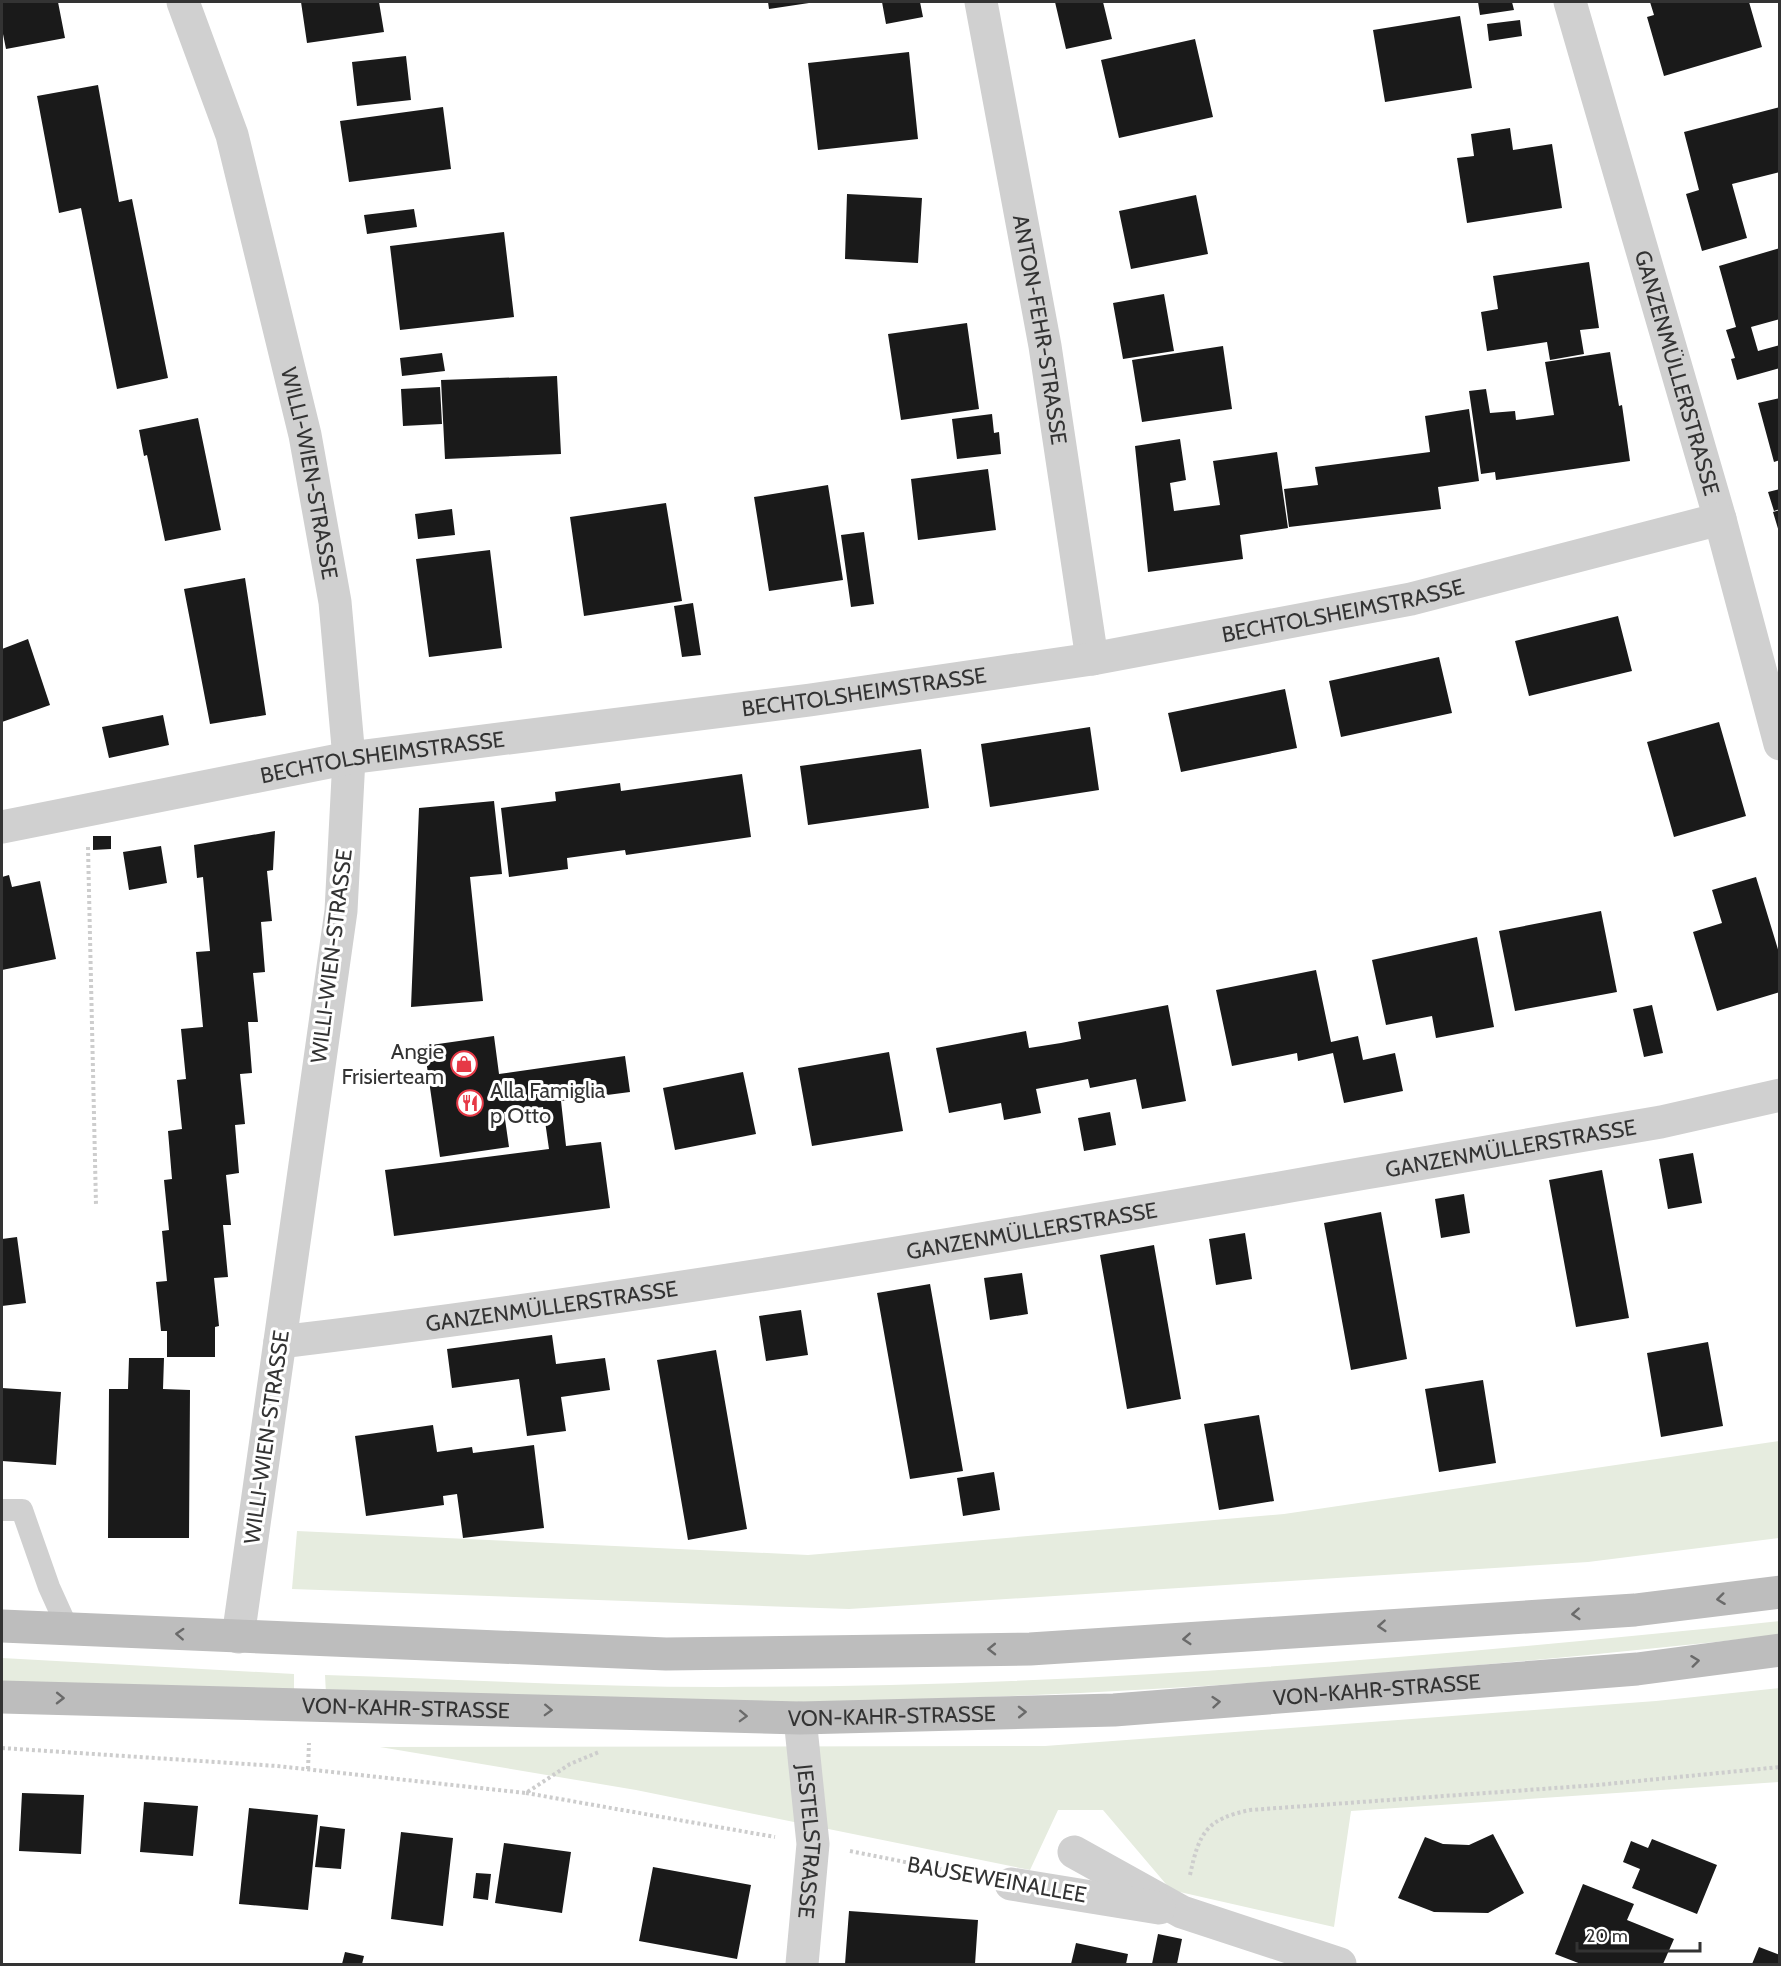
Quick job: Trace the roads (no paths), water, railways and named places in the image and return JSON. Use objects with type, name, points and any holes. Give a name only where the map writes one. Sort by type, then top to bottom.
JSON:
[{"type":"main road","points":[[2,1626],[666,1653],[1030,1649],[1635,1610],[1779,1592]]},
{"type":"main road","name":"VON-KAHR-STRASSE","points":[[2,1696],[800,1718],[1114,1710],[1636,1669],[1779,1650]]},
{"type":"street","name":"WILLI-WIEN-STRASSE","points":[[183,2],[232,135],[305,435],[335,602],[349,758],[341,911],[238,1637]]},
{"type":"street","name":"ANTON-FEHR-STRASSE","points":[[981,2],[1045,346],[1092,659]]},
{"type":"street","name":"GANZENMÜLLERSTRASSE","points":[[1570,2],[1720,519],[1779,744]]},
{"type":"street","name":"BECHTOLSHEIMSTRASSE","points":[[2,827],[349,758],[810,700],[1092,659],[1411,599],[1720,519]]},
{"type":"street","name":"GANZENMÜLLERSTRASSE","points":[[280,1342],[419,1325],[802,1268],[1661,1122],[1779,1095]]},
{"type":"street","name":"JESTELSTRASSE","points":[[800,1718],[813,1844],[802,1965]]},
{"type":"street","name":"BAUSEWEINALLEE","points":[[1074,1851],[1182,1912]]},
{"type":"street","name":"BAUSEWEINALLEE","points":[[1011,1884],[1182,1912],[1340,1965]]},
{"type":"lane","points":[[2,1510],[22,1510],[49,1587],[68,1629]]},
{"type":"place","name":"Angie Frisierteam","points":[[464,1064]]},
{"type":"place","name":"Alla Famiglia p Otto","points":[[470,1103]]}]
